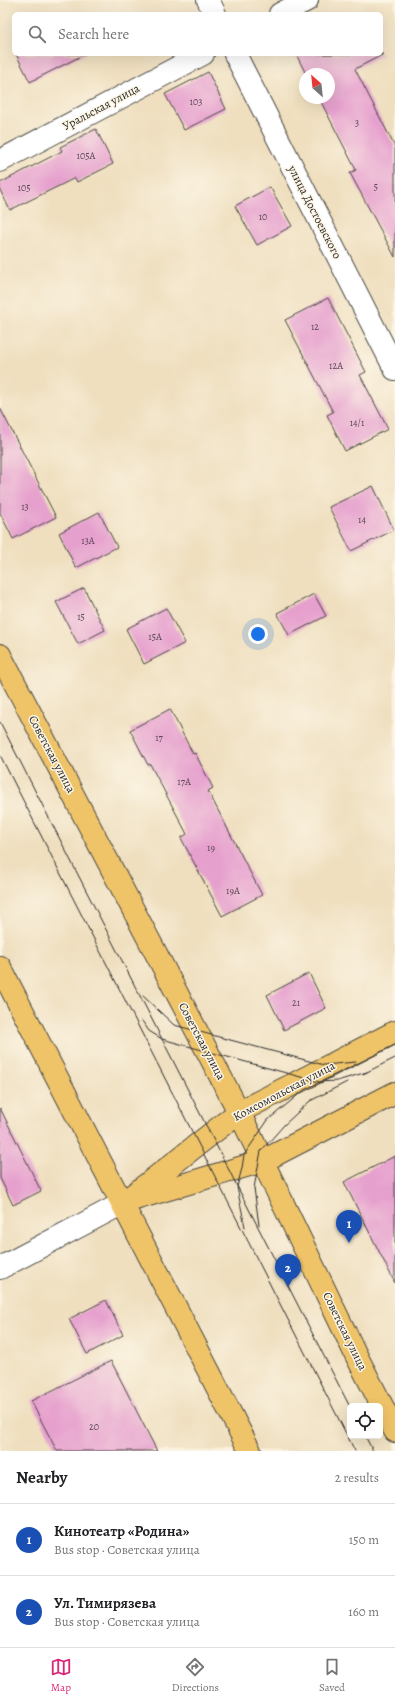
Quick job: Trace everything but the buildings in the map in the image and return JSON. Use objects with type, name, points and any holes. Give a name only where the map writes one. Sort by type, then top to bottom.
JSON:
[{"type":"main road","name":"Советская улица","points":[[0,655],[264,1161],[356,1355],[395,1431]]},
{"type":"main road","points":[[0,967],[250,1451]]},
{"type":"main road","name":"Комсомольская улица","points":[[122,1203],[239,1112],[395,1032]]},
{"type":"main road","name":"Комсомольская улица","points":[[122,1203],[264,1161],[395,1093]]},
{"type":"street","points":[[208,0],[214,12]]},
{"type":"street","points":[[284,12],[307,0]]},
{"type":"street","name":"Уральская улица","points":[[0,161],[199,56]]},
{"type":"street","name":"улица Достоевского","points":[[236,56],[395,369]]},
{"type":"street","name":"Комсомольская улица","points":[[0,1268],[122,1203]]},
{"type":"tram line","points":[[0,722],[348,1403]]},
{"type":"tram line","points":[[0,755],[355,1451]]},
{"type":"tram line","points":[[143,996],[174,1025],[324,1065],[356,1062]]},
{"type":"tram line","points":[[142,1021],[149,1031],[162,1039],[319,1082],[337,1081],[367,1072]]},
{"type":"tram line","points":[[245,1227],[237,1187],[244,1155],[268,1120],[304,1090],[395,1045]]},
{"type":"tram line","points":[[363,1074],[395,1058]]},
{"type":"tram line","points":[[259,1225],[254,1188],[261,1151],[284,1125],[310,1101],[347,1082]]},
{"type":"tram line","points":[[367,1439],[373,1451]]},
{"type":"place","name":"Кинотеатр «Родина»","points":[[349,1243]]},
{"type":"place","name":"Ул. Тимирязева","points":[[288,1287]]}]
